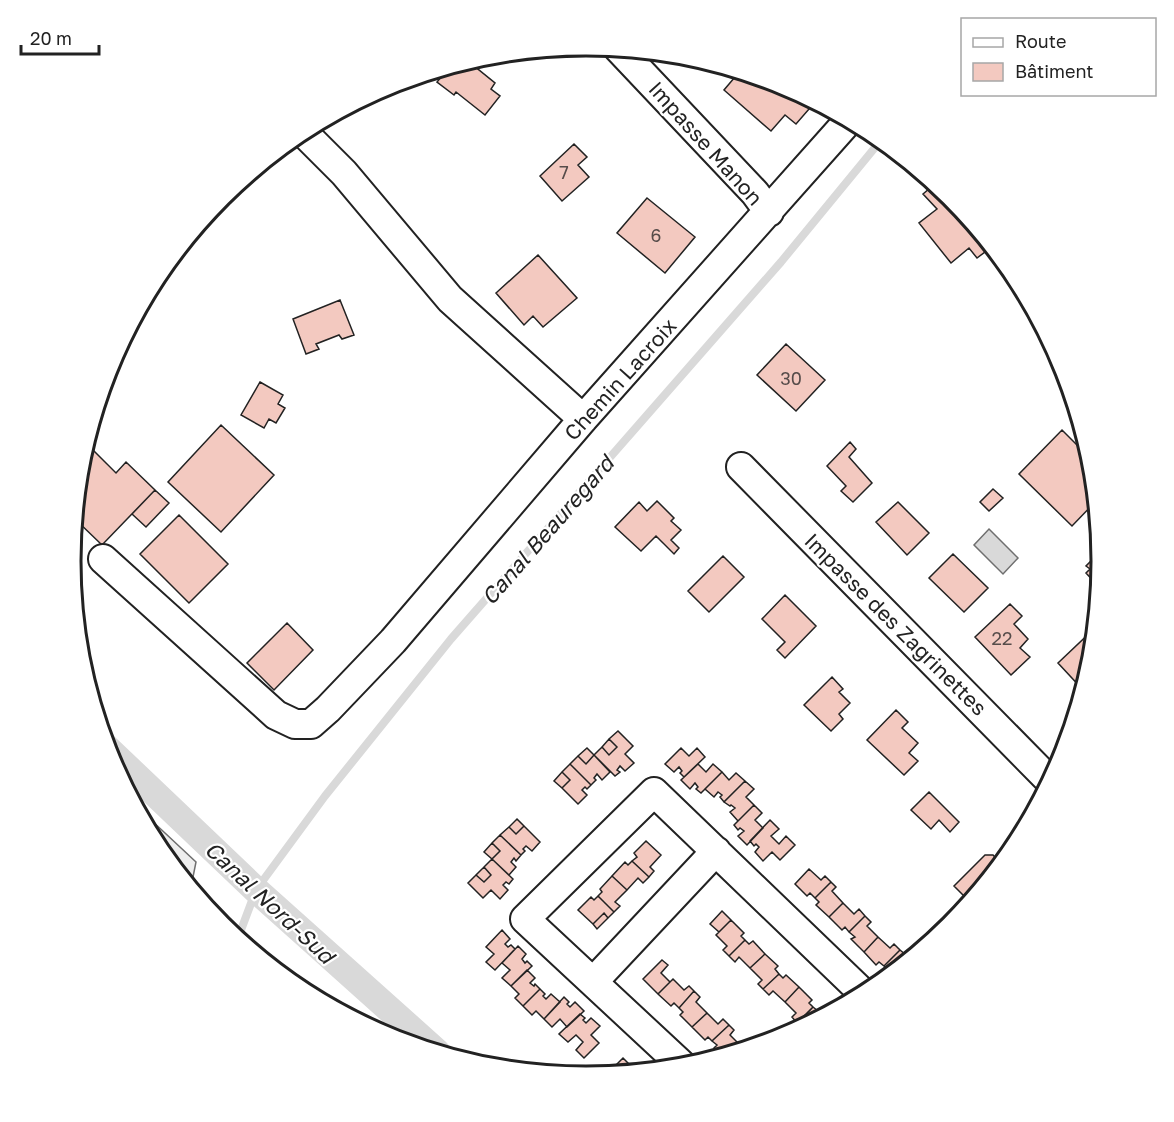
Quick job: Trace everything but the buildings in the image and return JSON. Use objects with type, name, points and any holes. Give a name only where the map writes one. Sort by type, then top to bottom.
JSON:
[{"type":"street","name":"Impasse Manon","points":[[627,58],[755,193],[769,212]]},
{"type":"street","name":"Chemin Lacroix","points":[[104,559],[276,715],[295,724],[311,724],[393,641],[583,419],[844,126]]},
{"type":"street","points":[[310,139],[344,173],[450,299],[583,419]]},
{"type":"street","name":"Impasse des Zagrinettes","points":[[741,467],[1044,775]]},
{"type":"street","points":[[675,1059],[525,919],[654,792],[857,988]]},
{"type":"street","points":[[593,982],[716,851]]},
{"type":"shaded area","points":[[989,529],[1018,558],[1003,574],[974,545]]},
{"type":"shaded area","points":[[156,824],[196,862],[193,877]]},
{"type":"waterway","name":"Canal Beauregard","points":[[241,929],[256,890],[325,796],[451,639],[781,262],[876,147]]},
{"type":"waterway","name":"Canal Nord-Sud","points":[[125,765],[256,890],[423,1039]]}]
